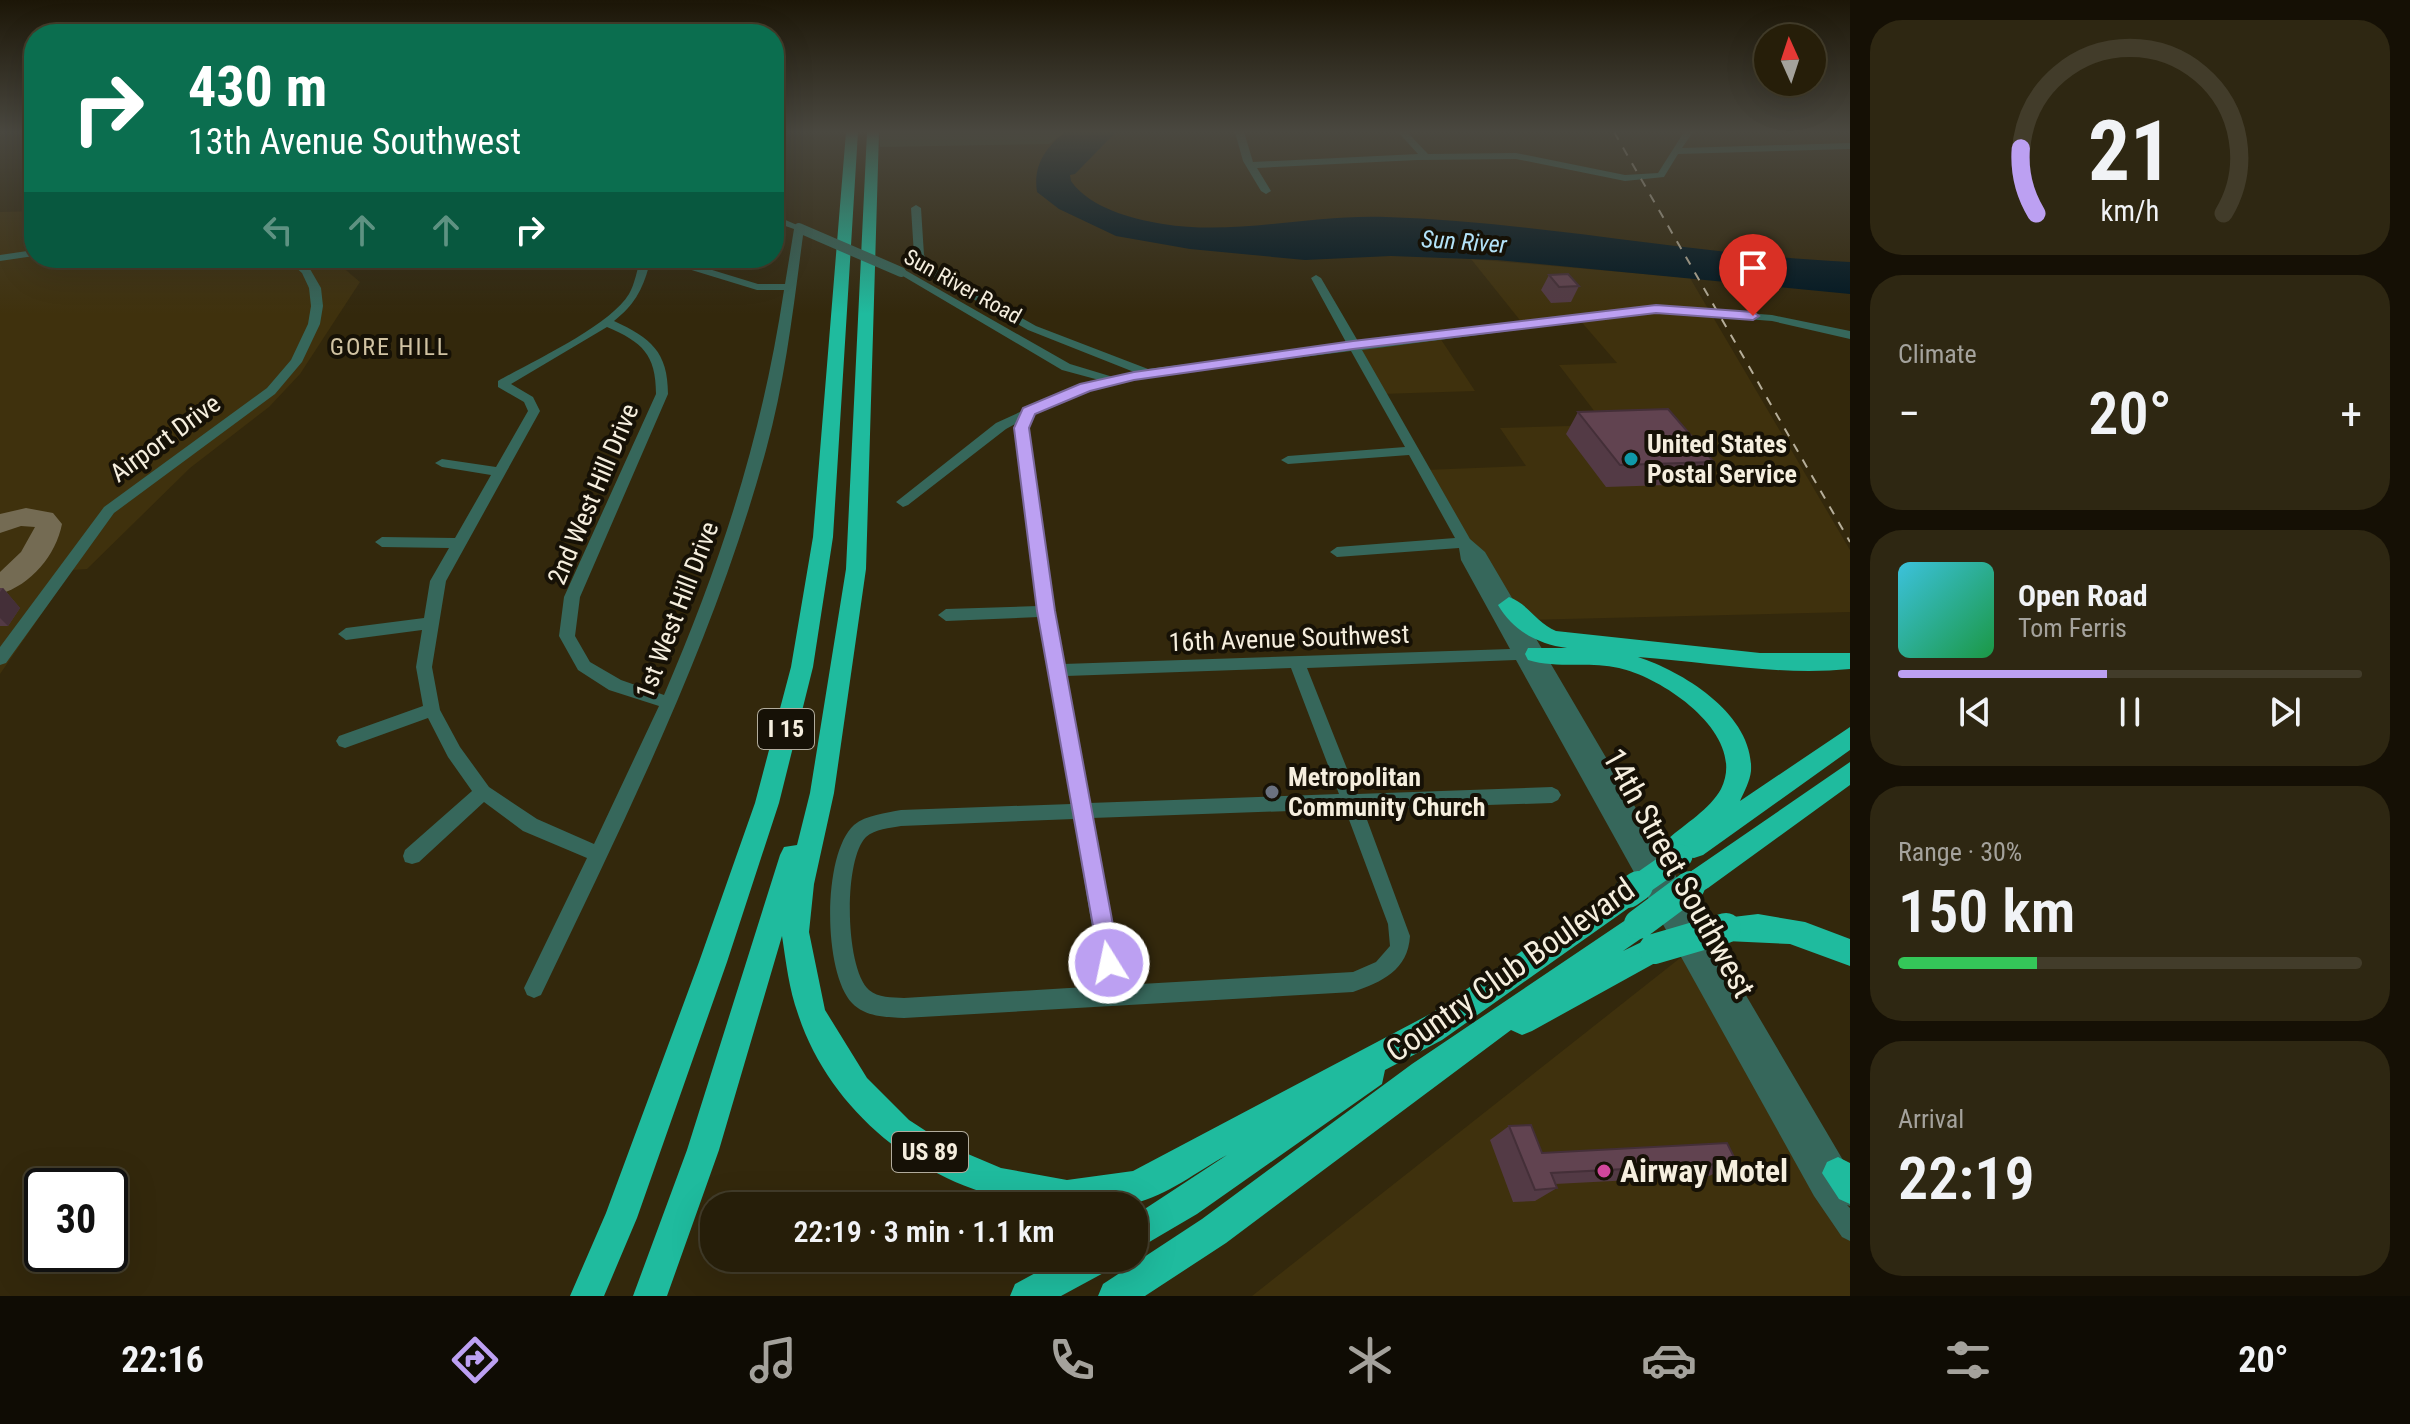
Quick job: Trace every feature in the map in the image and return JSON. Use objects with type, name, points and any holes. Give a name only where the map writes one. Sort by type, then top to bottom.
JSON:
[{"type":"highway","name":"I 15","points":[[587,1296],[621,1218],[713,962],[767,803],[802,667],[823,537],[848,192]]},
{"type":"highway","name":"I 15","points":[[650,1296],[703,1150],[767,950],[846,644],[862,475],[871,192]]},
{"type":"highway","points":[[1509,605],[1531,630],[1554,641],[1789,663],[1850,661]]},
{"type":"highway","name":"US 89","points":[[846,644],[822,793],[801,884],[795,932],[802,977],[823,1037],[856,1089],[898,1131],[938,1157],[1001,1184],[1067,1196],[1136,1187],[1442,1023]]},
{"type":"highway","points":[[1529,654],[1554,650],[1639,649]]},
{"type":"highway","points":[[1529,654],[1559,659],[1602,657],[1635,664],[1674,682],[1710,710],[1726,729],[1737,758],[1731,794],[1679,852]]},
{"type":"highway","name":"Country Club Boulevard","points":[[1442,1023],[1634,889],[1679,852],[1850,737]]},
{"type":"highway","name":"Country Club Boulevard","points":[[1214,1231],[1423,1075],[1647,937],[1699,880],[1850,772]]},
{"type":"highway","points":[[1647,937],[1748,926],[1794,931],[1850,953]]},
{"type":"highway","points":[[1148,1226],[1442,1023]]},
{"type":"highway","points":[[1115,1296],[1214,1231]]},
{"type":"highway","points":[[1142,1296],[1214,1231]]},
{"type":"highway","points":[[1027,1296],[1071,1272]]},
{"type":"street","points":[[916,208],[919,255],[931,271],[1032,328],[1148,373]]},
{"type":"street","name":"Sun River Road","points":[[784,222],[901,272],[1078,374],[1109,379],[1134,376]]},
{"type":"street","name":"1st West Hill Drive","points":[[534,988],[668,703],[729,548],[759,450],[775,382],[799,228]]},
{"type":"street","points":[[0,258],[24,254]]},
{"type":"street","name":"Airport Drive","points":[[0,659],[109,510],[271,391],[293,369],[315,322],[319,302],[309,272],[304,268]]},
{"type":"street","points":[[598,854],[530,825],[483,792],[454,752],[432,710],[424,667],[438,581],[534,411],[529,400],[502,384],[606,322],[635,294],[643,268]]},
{"type":"street","points":[[696,268],[757,287],[790,287]]},
{"type":"street","name":"14th Street Southwest","points":[[1316,278],[1465,542],[1480,556],[1509,605],[1529,654],[1814,1174],[1850,1229]]},
{"type":"street","points":[[903,502],[1001,426],[1036,407],[1148,373],[1656,309],[1772,318],[1850,335]]},
{"type":"street","name":"2nd West Hill Drive","points":[[606,322],[635,335],[654,351],[664,372],[662,394],[572,597],[567,636],[584,666],[615,685],[668,703]]},
{"type":"street","points":[[1036,407],[1021,428],[1046,611],[1114,994]]},
{"type":"street","points":[[1288,460],[1414,450]]},
{"type":"street","points":[[442,463],[499,472]]},
{"type":"street","points":[[382,542],[457,543]]},
{"type":"street","points":[[1337,552],[1465,542]]},
{"type":"street","name":"14th Street Southwest","points":[[1465,542],[1468,560],[1529,654],[1846,1185]]},
{"type":"street","points":[[946,615],[1046,611]]},
{"type":"street","points":[[346,634],[429,623]]},
{"type":"street","name":"16th Avenue Southwest","points":[[1058,670],[1529,654]]},
{"type":"street","points":[[1297,662],[1351,802],[1403,939],[1396,958],[1377,975],[1353,982],[904,1008],[873,1006],[855,991],[842,958],[841,906],[848,851],[858,832],[901,818],[1083,811],[1351,802],[1552,795]]},
{"type":"street","points":[[345,741],[432,710]]},
{"type":"street","points":[[412,856],[483,792]]},
{"type":"shaded area","points":[[24,211],[24,268],[344,268],[360,282],[300,374],[269,407],[190,468],[87,569],[72,570],[0,674],[0,212]]},
{"type":"shaded area","points":[[1471,259],[1690,278],[1850,550],[1850,612],[1520,620],[1425,470],[1526,466],[1500,428],[1605,425],[1559,365],[1617,363],[1578,318],[1523,324]]},
{"type":"shaded area","points":[[1438,335],[1475,391],[1381,394],[1353,345]]},
{"type":"shaded area","points":[[1689,951],[1850,1229],[1850,1296],[1252,1296]]},
{"type":"water","name":"Sun River","points":[[1038,192],[1082,192],[1100,205],[1125,215],[1191,227],[1219,228],[1358,217],[1444,220],[1734,253],[1850,262],[1850,294],[1497,260],[1391,256],[1305,260],[1190,249],[1116,236],[1059,209]]},
{"type":"building","points":[[1568,274],[1579,286],[1559,287],[1549,275]]},
{"type":"building","points":[[1668,409],[1714,462],[1620,465],[1578,412]]},
{"type":"building","points":[[1531,1125],[1542,1153],[1727,1143],[1737,1163],[1551,1173],[1557,1188],[1535,1190],[1509,1126]]},
{"type":"taxiway","points":[[0,524],[32,516],[49,524],[43,541],[31,559],[16,575],[0,584]]},
{"type":"railway","points":[[1649,192],[1850,542]]},
{"type":"place","name":"United States Postal Service","points":[[1631,459]]},
{"type":"place","name":"Metropolitan Community Church","points":[[1272,792]]},
{"type":"place","name":"Airway Motel","points":[[1604,1171]]},
{"type":"district","name":"GORE HILL","points":[[390,347]]},
{"type":"route","points":[[1109,963],[1046,611],[1021,428],[1028,412],[1043,402],[1085,387],[1148,373],[1353,345],[1656,309],[1695,309],[1753,316]]}]
